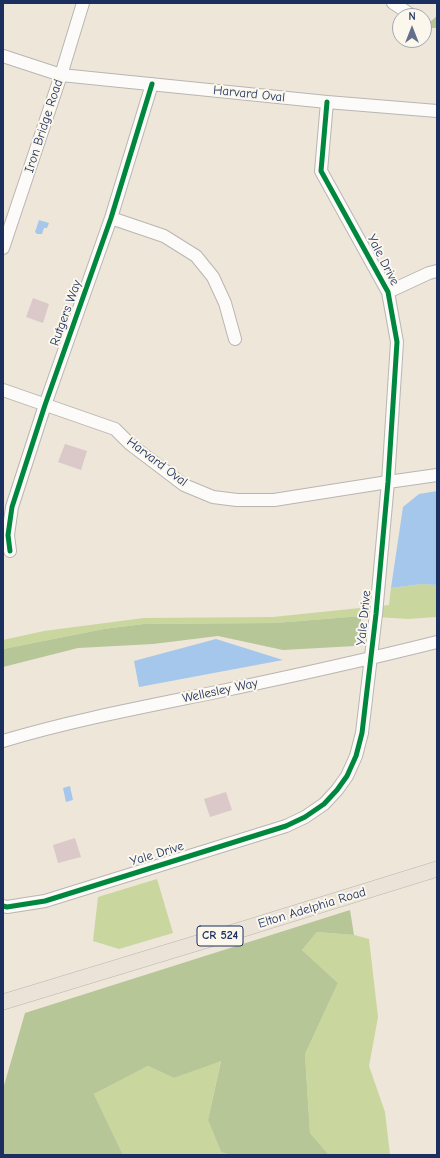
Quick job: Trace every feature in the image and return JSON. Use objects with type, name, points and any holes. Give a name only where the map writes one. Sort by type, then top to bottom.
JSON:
[{"type":"main road","name":"Elton Adelphia Road","points":[[3,1002],[437,869]]},
{"type":"street","name":"Iron Bridge Road","points":[[3,248],[84,3]]},
{"type":"street","name":"Harvard Oval","points":[[3,56],[61,75],[327,102],[437,111]]},
{"type":"street","name":"Rutgers Way","points":[[10,551],[8,535],[12,507],[45,405],[111,218],[152,84]]},
{"type":"street","name":"Yale Drive","points":[[3,906],[7,907],[45,901],[286,826],[305,817],[324,804],[347,776],[356,756],[362,733],[376,614],[388,482],[397,342],[388,292],[322,170],[327,102]]},
{"type":"street","points":[[111,218],[164,236],[196,256],[213,277],[225,304],[235,339]]},
{"type":"street","points":[[388,292],[429,273],[437,271]]},
{"type":"street","name":"Harvard Oval","points":[[3,390],[115,429],[130,444],[184,485],[213,497],[237,500],[274,500],[437,475]]},
{"type":"street","name":"Wellesley Way","points":[[3,741],[130,709],[371,659],[437,642]]},
{"type":"green space","points":[[437,16],[437,28],[432,28],[432,20]]},
{"type":"green space","points":[[422,584],[437,585],[437,617],[408,619],[362,616],[275,623],[144,624],[104,629],[3,649],[3,640],[44,631],[144,618],[273,617],[389,605],[391,588]]},
{"type":"green space","points":[[362,616],[355,646],[283,650],[218,636],[153,644],[78,648],[3,667],[3,649],[104,629],[144,624],[275,623]]},
{"type":"green space","points":[[157,879],[173,933],[119,949],[93,941],[98,897]]},
{"type":"green space","points":[[350,910],[354,935],[317,932],[302,950],[338,983],[305,1054],[310,1133],[329,1155],[230,1155],[221,1152],[208,1120],[221,1061],[174,1078],[148,1066],[94,1094],[123,1155],[3,1155],[3,1089],[25,1013]]},
{"type":"green space","points":[[317,932],[354,935],[369,939],[378,1017],[369,1066],[385,1112],[390,1155],[329,1155],[310,1133],[305,1054],[338,983],[302,950]]},
{"type":"green space","points":[[221,1060],[208,1120],[221,1152],[230,1155],[123,1155],[94,1094],[148,1066],[174,1078]]},
{"type":"water","points":[[39,220],[49,223],[47,228],[44,228],[42,234],[37,234],[35,232]]},
{"type":"water","points":[[437,491],[437,585],[422,584],[391,588],[403,507],[419,494]]},
{"type":"water","points":[[216,639],[283,660],[139,687],[134,661]]},
{"type":"water","points":[[70,786],[73,800],[66,802],[63,788]]},
{"type":"building","points":[[33,298],[49,304],[43,323],[26,317]]},
{"type":"building","points":[[65,444],[87,451],[81,470],[58,462]]},
{"type":"building","points":[[226,792],[232,810],[210,817],[204,799]]},
{"type":"building","points":[[75,838],[81,857],[58,863],[53,845]]},
{"type":"cycle path","points":[[10,551],[8,535],[12,507],[45,405],[111,218],[152,84]]},
{"type":"cycle path","points":[[3,906],[7,907],[45,901],[286,826],[305,817],[324,804],[347,776],[356,756],[362,733],[376,614],[388,482],[397,342],[388,292],[321,171],[327,102]]}]
